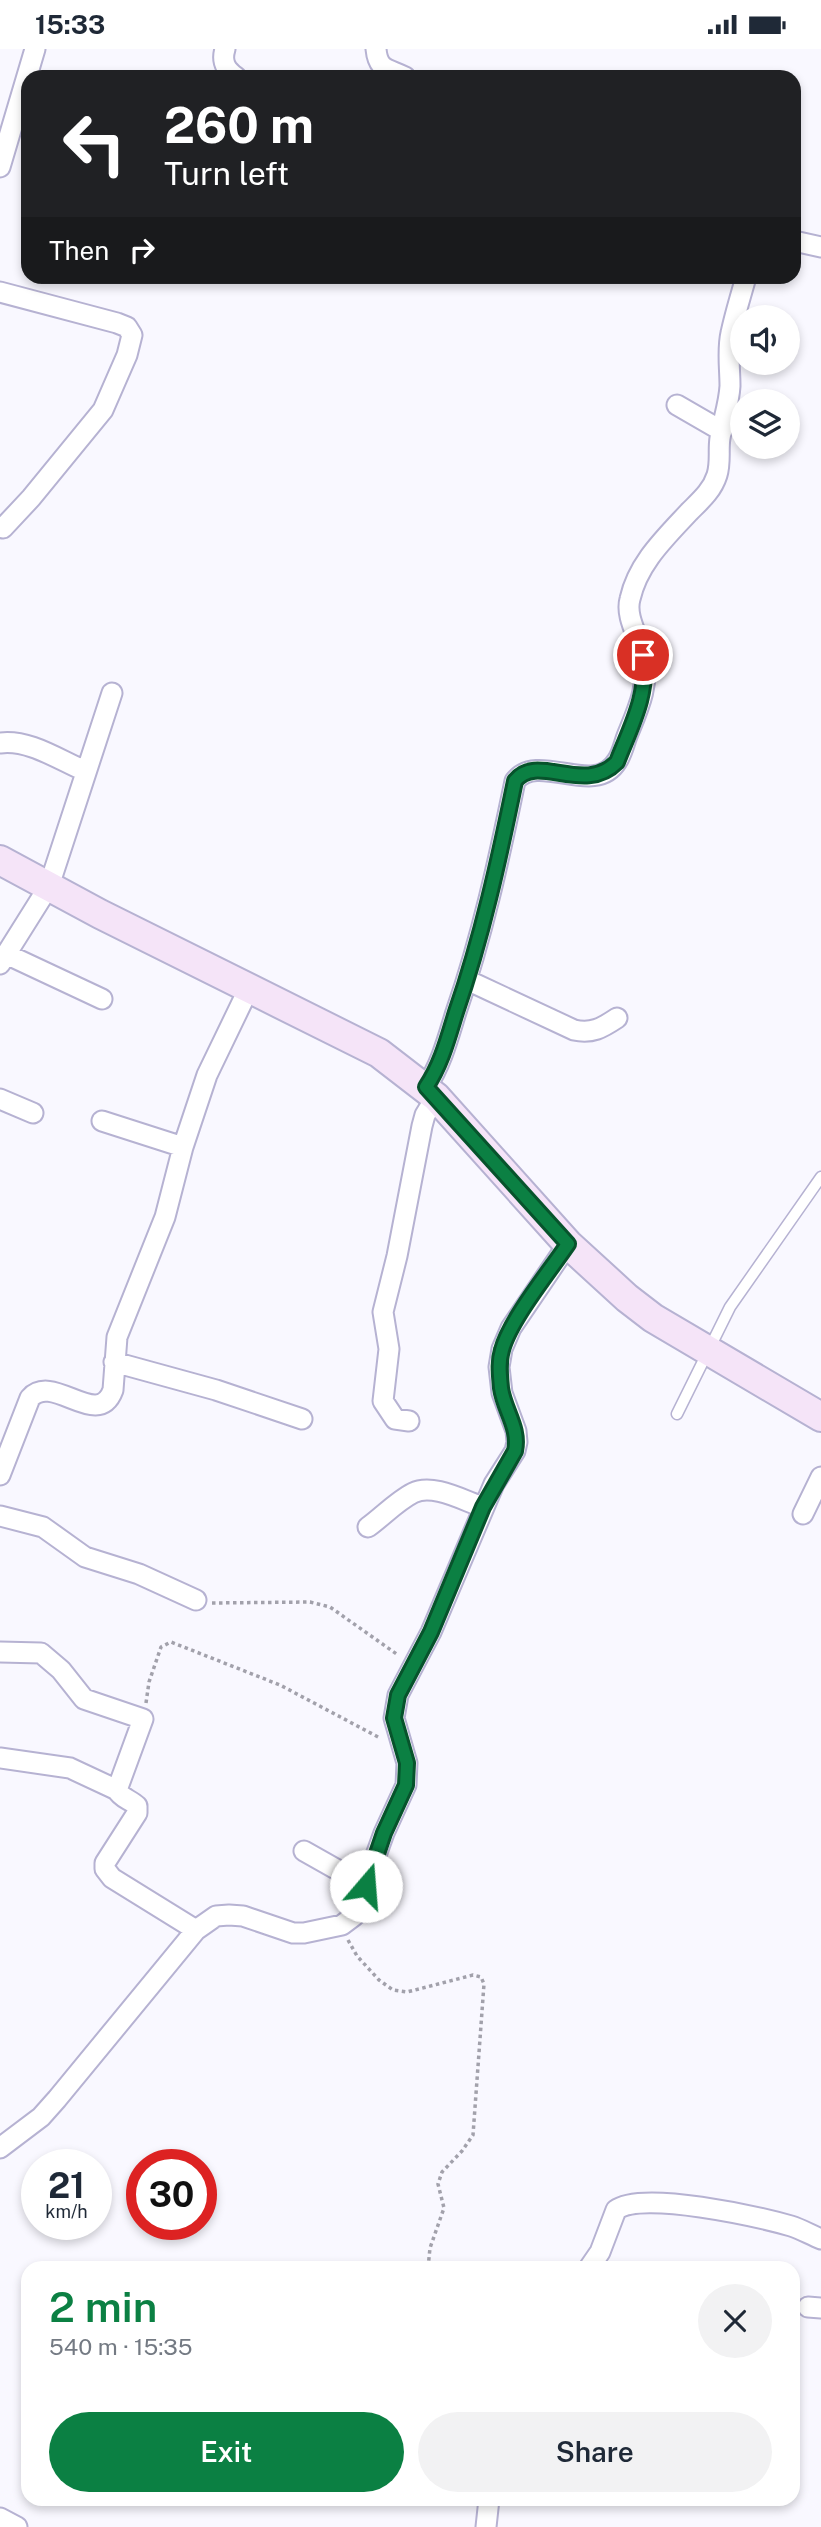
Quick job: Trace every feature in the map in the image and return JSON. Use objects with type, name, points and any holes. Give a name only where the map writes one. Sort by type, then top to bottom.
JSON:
[{"type":"street","points":[[29,70],[35,49]]},
{"type":"street","points":[[225,49],[224,63],[228,70]]},
{"type":"street","points":[[376,49],[377,61],[386,70]]},
{"type":"street","points":[[0,167],[21,96]]},
{"type":"street","points":[[801,243],[821,247]]},
{"type":"street","points":[[409,1421],[395,1419],[383,1401],[388,1349],[383,1312],[397,1256],[422,1126],[437,1068],[467,980],[496,872],[515,781],[519,776],[535,770],[592,776],[603,774],[617,762],[642,700],[645,685],[643,655],[630,617],[629,601],[645,561],[709,492],[718,475],[730,387],[730,335],[744,284]]},
{"type":"street","points":[[0,292],[117,323],[127,327],[132,335],[103,410],[3,528]]},
{"type":"street","points":[[677,405],[722,431]]},
{"type":"street","points":[[102,999],[3,959],[49,886],[112,694]]},
{"type":"street","points":[[0,743],[11,741],[28,746],[85,771]]},
{"type":"street","points":[[0,860],[370,1048],[431,1092],[568,1244],[627,1298],[653,1318],[821,1417]]},
{"type":"street","points":[[467,980],[574,1030],[586,1033],[598,1030],[617,1018]]},
{"type":"street","points":[[0,1475],[34,1393],[47,1389],[88,1405],[97,1405],[110,1398],[117,1337],[165,1217],[183,1147],[207,1075],[249,988]]},
{"type":"street","points":[[0,1099],[33,1113]]},
{"type":"street","points":[[102,1121],[183,1147]]},
{"type":"street","points":[[0,2148],[41,2117],[196,1930],[216,1916],[243,1916],[293,1933],[342,1925],[354,1916],[384,1833],[406,1785],[408,1774],[394,1718],[398,1695],[431,1632],[483,1507],[515,1451],[516,1431],[502,1393],[499,1367],[502,1349],[511,1328],[568,1244]]},
{"type":"street","points":[[114,1362],[216,1390],[302,1419]]},
{"type":"street","points":[[803,1514],[821,1477]]},
{"type":"street","points":[[368,1527],[413,1493],[424,1490],[483,1507]]},
{"type":"street","points":[[0,1515],[43,1527],[85,1556],[139,1574],[196,1600]]},
{"type":"street","points":[[0,1652],[41,1653],[68,1677],[84,1699],[143,1719],[117,1790]]},
{"type":"street","points":[[0,1758],[70,1768],[117,1790],[121,1796],[134,1803],[138,1809],[105,1863],[105,1869],[112,1878],[196,1930]]},
{"type":"street","points":[[304,1851],[366,1886]]},
{"type":"street","points":[[594,2261],[616,2210],[650,2201],[682,2203],[792,2226],[821,2239]]},
{"type":"street","points":[[486,2527],[488,2506]]},
{"type":"street","points":[[0,2518],[17,2527]]},
{"type":"lane","points":[[677,1414],[730,1307],[821,1177]]},
{"type":"path","points":[[196,1600],[231,1604],[310,1602],[330,1607],[414,1667]]},
{"type":"path","points":[[143,1719],[149,1682],[161,1647],[171,1642],[280,1685],[403,1750]]},
{"type":"path","points":[[342,1925],[357,1956],[379,1980],[393,1990],[407,1992],[473,1975],[481,1977],[484,1984],[473,2135],[442,2172],[438,2184],[444,2208],[430,2248],[429,2261]]},
{"type":"route","points":[[366,1886],[408,1774],[394,1718],[398,1695],[431,1632],[494,1484],[515,1451],[516,1431],[502,1393],[499,1367],[502,1349],[511,1328],[568,1244],[426,1087],[437,1068],[467,980],[496,872],[515,781],[526,772],[535,770],[592,776],[603,774],[610,769],[617,762],[642,700],[646,672],[643,655]]}]
